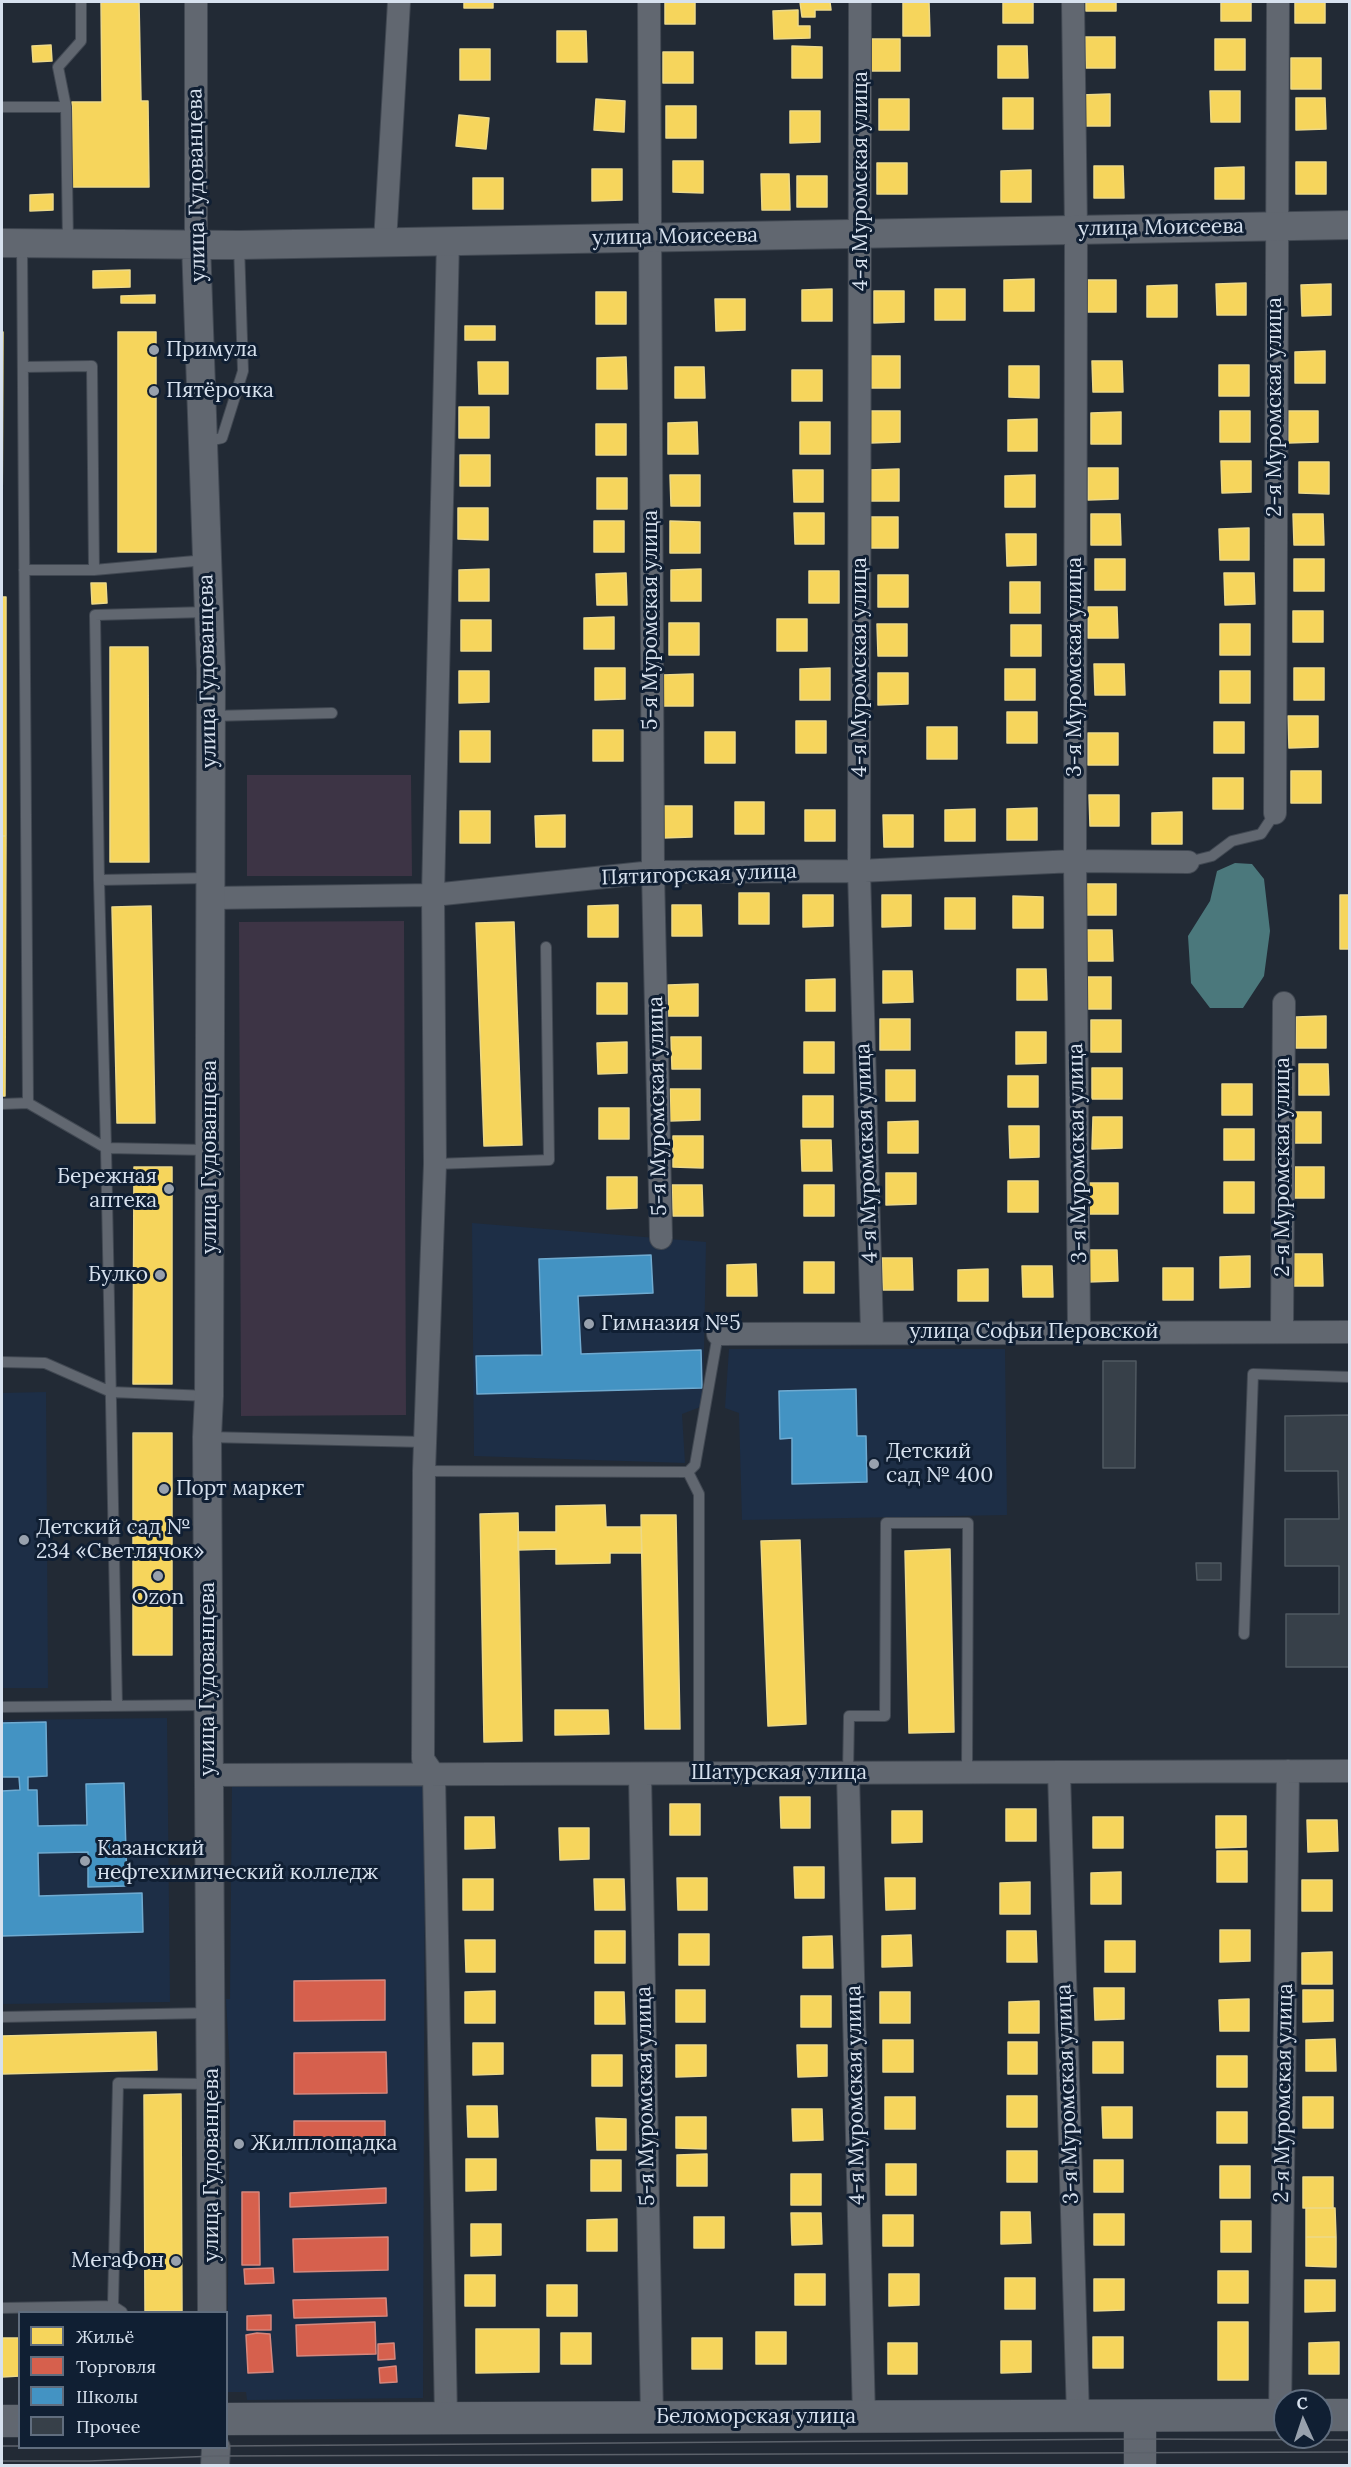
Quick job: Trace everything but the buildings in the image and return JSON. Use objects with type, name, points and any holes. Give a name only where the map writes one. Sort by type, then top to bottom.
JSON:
[{"type":"main road","name":"Беломорская улица","points":[[228,2419],[1273,2415]]},
{"type":"main road","points":[[1333,2415],[1350,2415]]},
{"type":"main road","points":[[1140,2416],[1140,2466]]},
{"type":"main road","points":[[2,2421],[18,2421]]},
{"type":"street","name":"улица Гудованцева","points":[[196,2],[196,244],[211,716],[207,1437],[212,2311]]},
{"type":"street","points":[[385,242],[399,2]]},
{"type":"street","name":"5-я Муромская улица","points":[[649,2],[653,872],[661,1238]]},
{"type":"street","name":"4-я Муромская улица","points":[[860,2],[859,871],[872,1333]]},
{"type":"street","name":"3-я Муромская улица","points":[[1073,2],[1076,230],[1075,861],[1079,1332]]},
{"type":"street","name":"2-я Муромская улица","points":[[1275,813],[1278,2]]},
{"type":"street","name":"улица Моисеева","points":[[12,244],[239,245],[1350,225]]},
{"type":"street","points":[[446,2418],[434,1775],[423,1759],[424,1471],[435,1164],[433,895],[448,240]]},
{"type":"street","name":"Пятигорская улица","points":[[210,888],[433,895],[653,872],[859,871],[1075,861],[1188,862]]},
{"type":"street","name":"2-я Муромская улица","points":[[1282,1331],[1284,1003]]},
{"type":"street","name":"улица Софьи Перовской","points":[[718,1334],[1350,1332]]},
{"type":"street","name":"Шатурская улица","points":[[208,1775],[1350,1771]]},
{"type":"street","name":"3-я Муромская улица","points":[[1059,1772],[1078,2416]]},
{"type":"street","name":"2-я Муромская улица","points":[[1283,2389],[1288,1772]]},
{"type":"street","name":"4-я Муромская улица","points":[[848,1773],[864,2417]]},
{"type":"street","name":"5-я Муромская улица","points":[[640,1774],[652,2418]]},
{"type":"street","points":[[215,2466],[216,2449]]},
{"type":"lane","points":[[68,244],[66,106],[58,67],[81,41],[81,2]]},
{"type":"lane","points":[[2,107],[66,106]]},
{"type":"lane","points":[[12,244],[23,367],[28,1103]]},
{"type":"lane","points":[[204,442],[222,438],[243,371],[239,245]]},
{"type":"lane","points":[[23,367],[92,366],[94,570]]},
{"type":"lane","points":[[24,570],[94,570],[206,560]]},
{"type":"lane","points":[[117,1706],[95,615],[207,612]]},
{"type":"lane","points":[[211,716],[332,713]]},
{"type":"lane","points":[[1188,862],[1212,856],[1232,841],[1262,834],[1275,813]]},
{"type":"lane","points":[[99,880],[210,888]]},
{"type":"lane","points":[[435,1164],[549,1160],[546,947]]},
{"type":"lane","points":[[2,1104],[28,1103],[106,1148],[210,1150]]},
{"type":"lane","points":[[424,1471],[688,1472],[696,1465],[718,1334]]},
{"type":"lane","points":[[2,1362],[45,1363],[111,1392],[209,1396]]},
{"type":"lane","points":[[1244,1634],[1253,1374],[1350,1377]]},
{"type":"lane","points":[[207,1437],[425,1442]]},
{"type":"lane","points":[[688,1472],[699,1494],[699,1773]]},
{"type":"lane","points":[[848,1773],[849,1716],[885,1716],[886,1523],[968,1523],[967,1773]]},
{"type":"lane","points":[[2,1707],[209,1705]]},
{"type":"lane","points":[[2,2017],[212,2013]]},
{"type":"lane","points":[[2,2308],[118,2309],[118,2083],[212,2084]]},
{"type":"shaded area","points":[[247,775],[411,775],[412,876],[247,876]]},
{"type":"shaded area","points":[[1235,863],[1252,864],[1264,879],[1270,931],[1264,976],[1243,1008],[1210,1008],[1191,983],[1188,936],[1210,901],[1217,871]]},
{"type":"shaded area","points":[[404,921],[406,1415],[241,1416],[239,922]]},
{"type":"shaded area","name":"Гимназия №5","points":[[472,1223],[706,1242],[703,1406],[682,1414],[685,1463],[474,1456]]},
{"type":"shaded area","name":"Детский сад № 400","points":[[729,1349],[1005,1349],[1007,1515],[742,1520],[739,1413],[725,1408]]},
{"type":"shaded area","name":"Детский сад № 234 «Светлячок»","points":[[46,1392],[48,1688],[2,1688],[2,1393]]},
{"type":"shaded area","name":"Казанский нефтехимический колледж","points":[[167,1718],[170,2002],[2,2004],[2,1720]]},
{"type":"shaded area","points":[[232,1784],[425,1786],[423,2398],[247,2400],[246,2392],[228,2392],[230,2071],[226,1999],[230,1999]]},
{"type":"tram line","points":[[228,2446],[1140,2439],[1350,2440]]},
{"type":"tram line","points":[[2,2446],[18,2446]]},
{"type":"tram line","points":[[2,2461],[89,2461],[215,2456],[1350,2452]]},
{"type":"place","name":"Примула","points":[[154,350]]},
{"type":"place","name":"Пятёрочка","points":[[154,391]]},
{"type":"place","name":"Бережная аптека","points":[[169,1189]]},
{"type":"place","name":"Булко","points":[[160,1275]]},
{"type":"place","name":"Гимназия №5","points":[[589,1324]]},
{"type":"place","name":"Детский сад № 400","points":[[874,1464]]},
{"type":"place","name":"Порт маркет","points":[[164,1489]]},
{"type":"place","name":"Детский сад № 234 «Светлячок»","points":[[24,1540]]},
{"type":"place","name":"Ozon","points":[[158,1576]]},
{"type":"place","name":"Казанский нефтехимический колледж","points":[[85,1861]]},
{"type":"place","name":"Жилплощадка","points":[[239,2144]]},
{"type":"place","name":"МегаФон","points":[[176,2261]]}]
